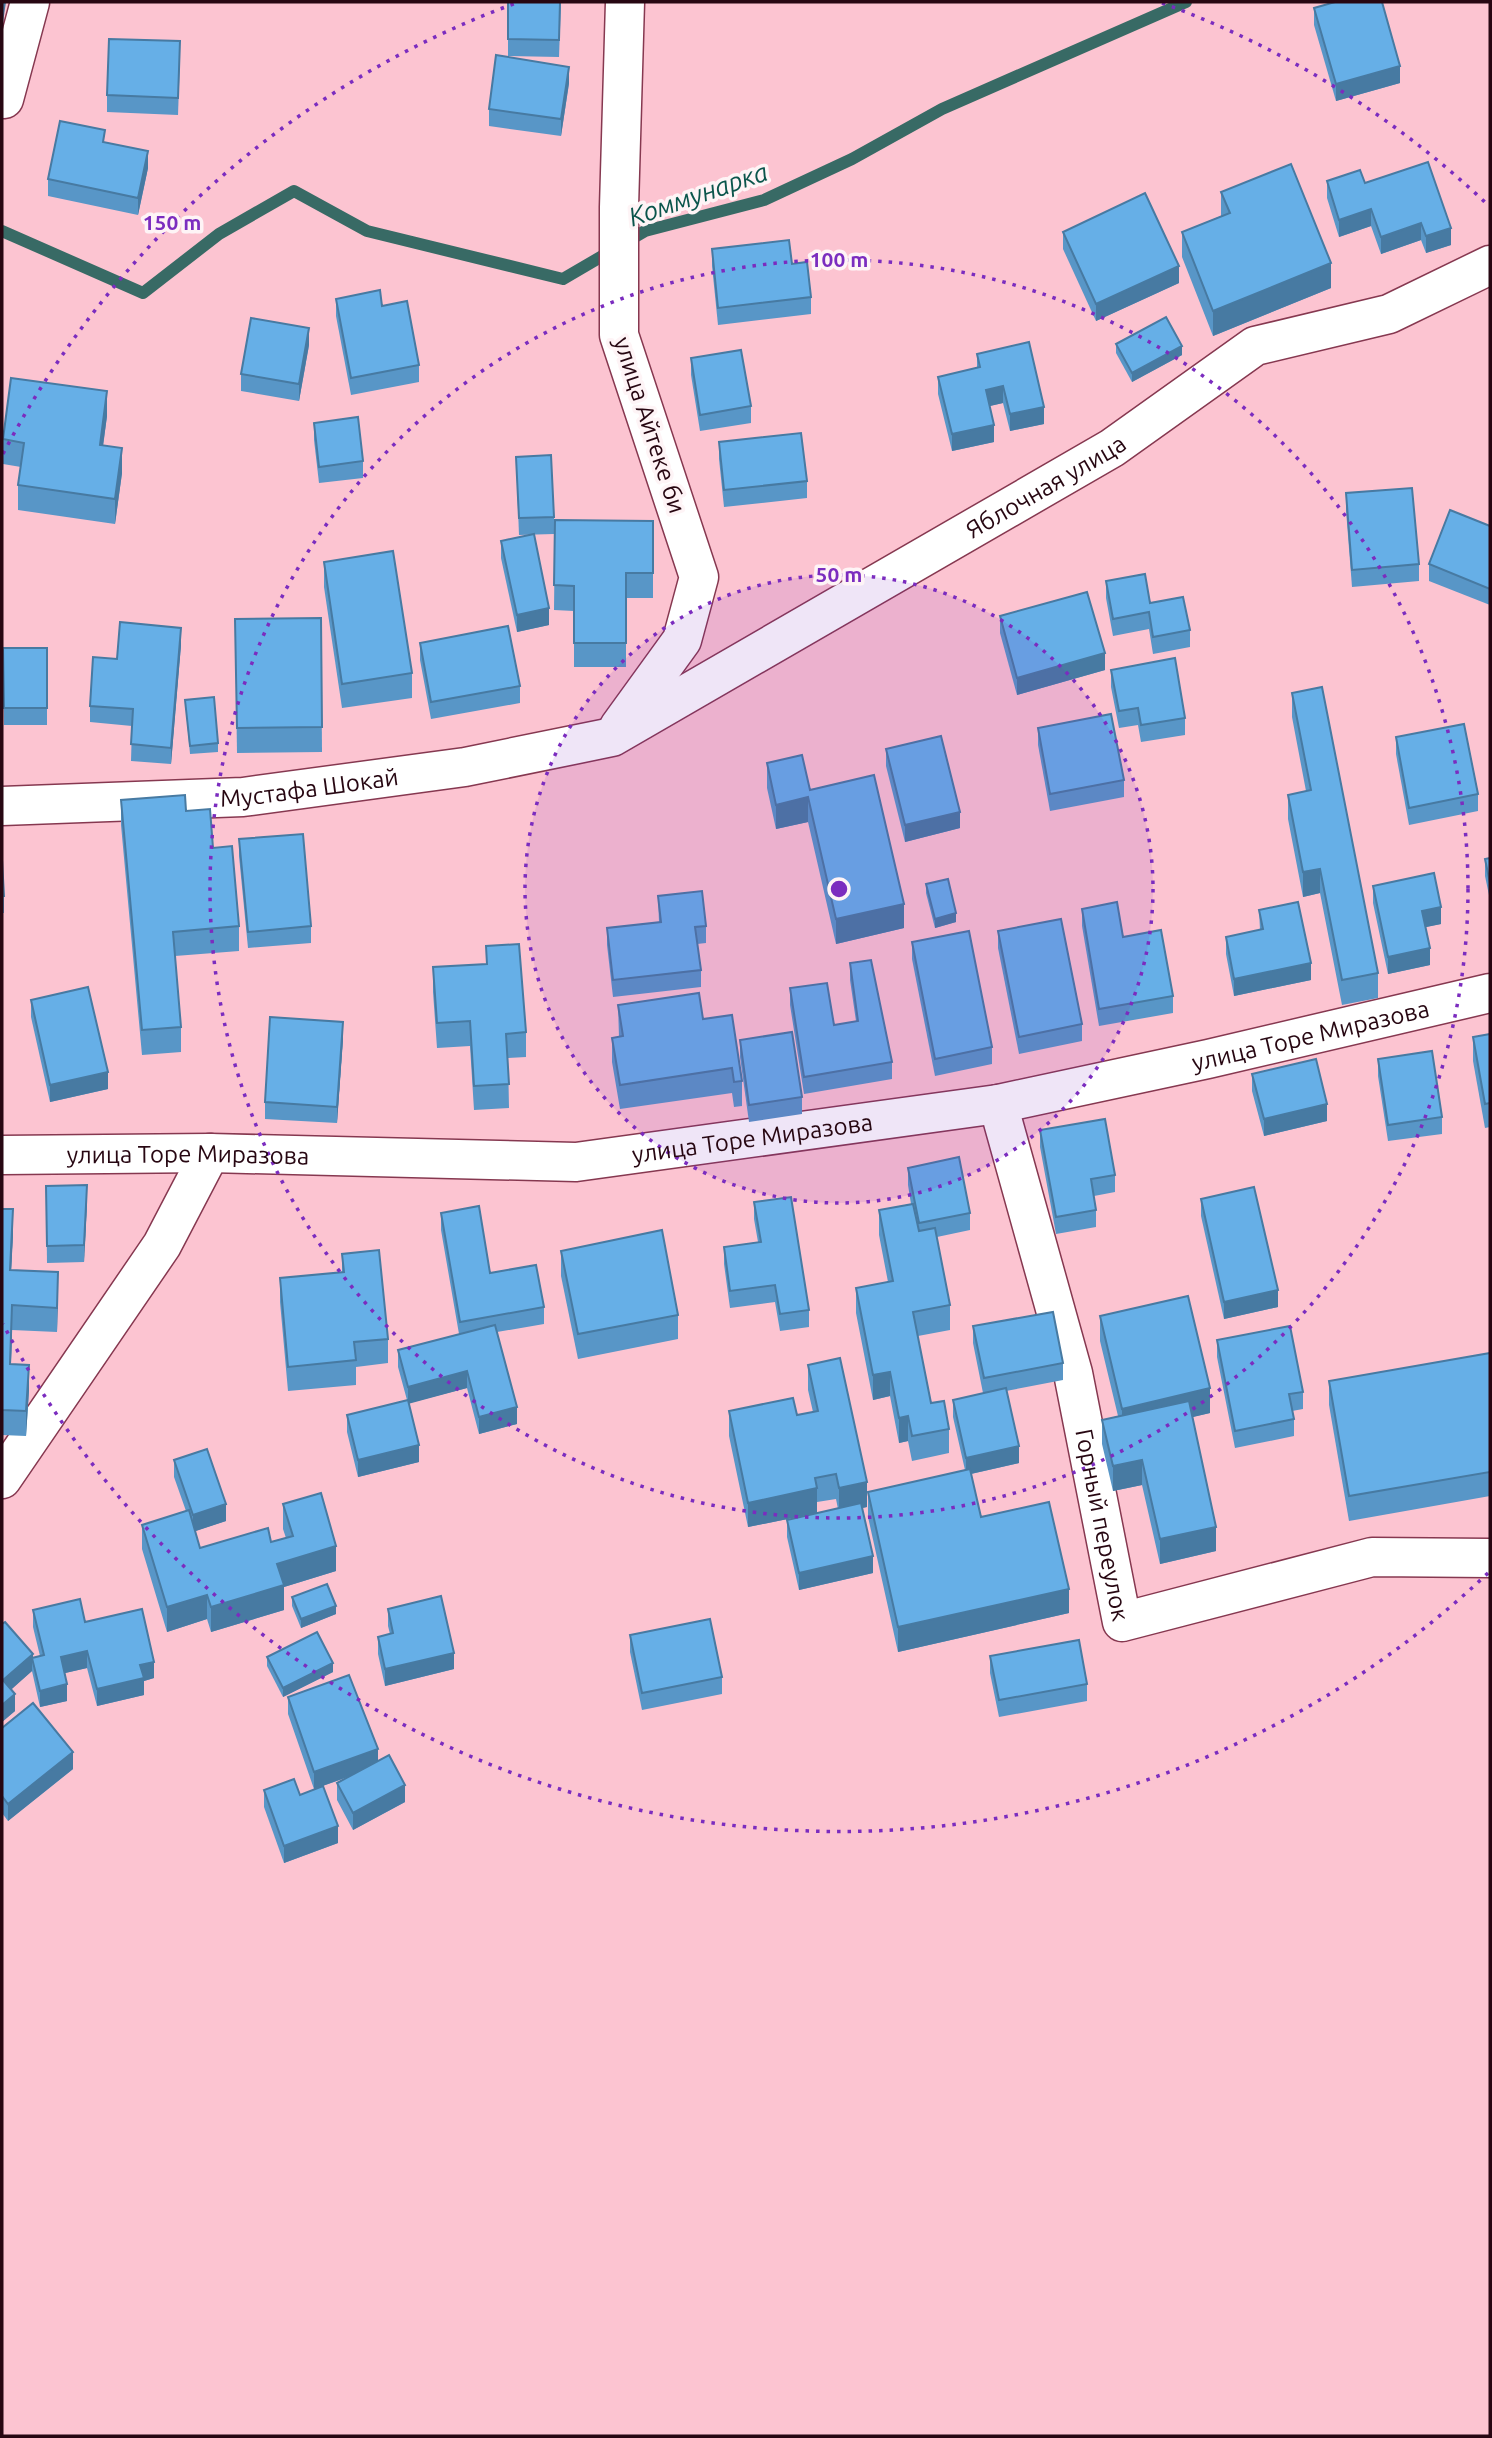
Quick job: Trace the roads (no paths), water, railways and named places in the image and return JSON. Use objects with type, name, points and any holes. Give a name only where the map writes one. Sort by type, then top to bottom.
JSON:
[{"type":"street","points":[[4,99],[30,2]]},
{"type":"street","name":"улица Айтеке би","points":[[612,737],[682,640],[699,577],[619,335],[619,207],[625,2]]},
{"type":"street","name":"Яблочная улица","points":[[612,737],[1112,448],[1255,346],[1389,314],[1490,265]]},
{"type":"street","name":"Мустафа Шокай","points":[[2,806],[243,797],[466,767],[612,737]]},
{"type":"street","name":"улица Торе Миразова","points":[[2,1155],[211,1153],[576,1162],[998,1104],[1208,1059],[1490,993]]},
{"type":"street","name":"Горный переулок","points":[[998,1104],[1073,1373],[1122,1622],[1371,1557],[1490,1558]]},
{"type":"street","points":[[2,1479],[162,1245],[211,1153]]},
{"type":"waterway","name":"Коммунарка","points":[[2,231],[143,293],[219,234],[294,191],[367,231],[563,279],[645,231],[764,200],[852,159],[942,109],[1186,2]]}]
